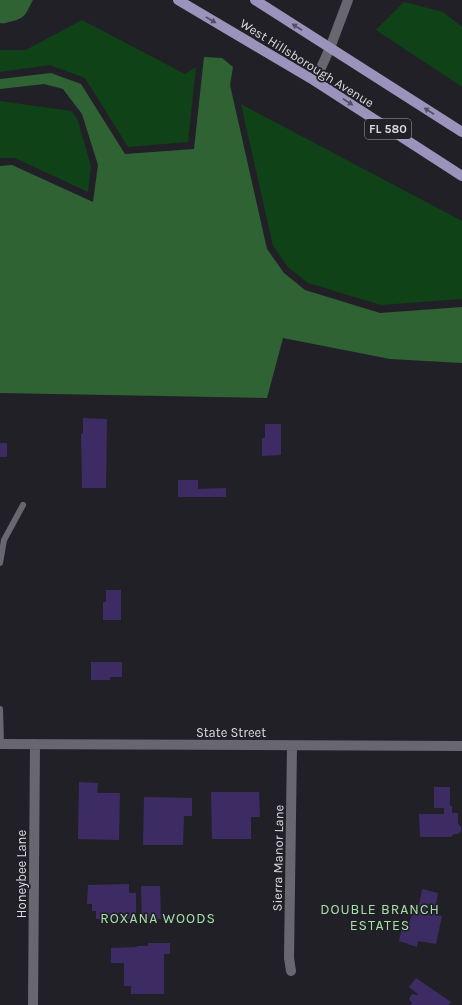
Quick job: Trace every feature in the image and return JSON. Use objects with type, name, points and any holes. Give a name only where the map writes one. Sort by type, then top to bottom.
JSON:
[{"type":"main road","name":"West Hillsborough Avenue","points":[[178,0],[315,81],[462,176]]},
{"type":"main road","name":"West Hillsborough Avenue","points":[[255,0],[462,132]]},
{"type":"street","points":[[315,81],[330,48],[348,0]]},
{"type":"street","name":"State Street","points":[[1,744],[462,746]]},
{"type":"street","name":"Honeybee Lane","points":[[33,1005],[36,744]]},
{"type":"street","name":"Sierra Manor Lane","points":[[291,971],[289,958],[292,746]]},
{"type":"lane","points":[[0,563],[4,540],[23,505]]},
{"type":"lane","points":[[0,709],[1,744]]},
{"type":"shaded area","points":[[0,0],[33,0],[25,15],[19,19],[0,23]]},
{"type":"shaded area","points":[[404,2],[443,12],[462,27],[462,87],[376,30]]},
{"type":"shaded area","points":[[82,20],[185,74],[196,67],[188,142],[128,147],[85,78],[50,65],[0,72],[0,50],[26,50]]},
{"type":"shaded area","points":[[204,57],[222,58],[233,67],[230,85],[267,249],[284,273],[305,290],[380,313],[462,307],[462,363],[390,359],[283,338],[267,398],[0,393],[0,166],[12,165],[93,202],[98,165],[82,114],[63,89],[44,84],[0,89],[0,79],[51,73],[81,84],[125,154],[194,149]]},
{"type":"shaded area","points":[[0,101],[71,111],[77,118],[91,166],[88,192],[15,158],[0,158]]},
{"type":"shaded area","points":[[241,104],[462,221],[462,299],[381,305],[308,283],[288,267],[273,246]]},
{"type":"building","points":[[83,418],[107,419],[106,488],[82,488],[81,434],[83,433]]},
{"type":"building","points":[[265,424],[281,424],[281,455],[262,456],[262,438],[265,438]]},
{"type":"building","points":[[0,443],[7,443],[7,457],[0,457]]},
{"type":"building","points":[[178,480],[198,480],[198,489],[226,488],[226,497],[178,497]]},
{"type":"building","points":[[106,590],[121,590],[121,620],[103,620],[103,602],[106,602]]},
{"type":"building","points":[[91,662],[122,662],[122,677],[110,677],[110,680],[91,680]]},
{"type":"building","points":[[79,782],[98,783],[97,793],[120,793],[119,840],[78,839]]},
{"type":"building","points":[[434,787],[450,787],[450,806],[452,806],[452,813],[458,813],[458,824],[461,827],[461,831],[458,834],[454,834],[451,837],[420,837],[419,814],[444,814],[444,808],[434,808]]},
{"type":"building","points":[[211,792],[259,792],[260,817],[251,817],[251,839],[212,839]]},
{"type":"building","points":[[144,797],[192,798],[192,816],[184,816],[183,845],[143,845]]},
{"type":"building","points":[[129,884],[129,893],[136,893],[136,919],[96,919],[96,911],[92,911],[92,904],[87,904],[88,885]]},
{"type":"building","points":[[141,886],[160,886],[161,919],[142,920]]},
{"type":"building","points":[[422,889],[438,893],[434,914],[442,916],[436,944],[418,941],[417,947],[399,941],[403,922],[409,923],[414,910],[418,911]]},
{"type":"building","points":[[148,943],[170,943],[170,954],[164,954],[164,994],[131,994],[131,986],[124,986],[124,963],[111,963],[111,948],[148,946]]},
{"type":"building","points":[[416,978],[451,1002],[449,1005],[410,1005],[412,1003],[409,999],[412,994],[418,994],[409,987]]},
{"type":"district","name":"ROXANA WOODS","points":[[158,918]]},
{"type":"district","name":"DOUBLE BRANCH ESTATES","points":[[380,918]]}]
